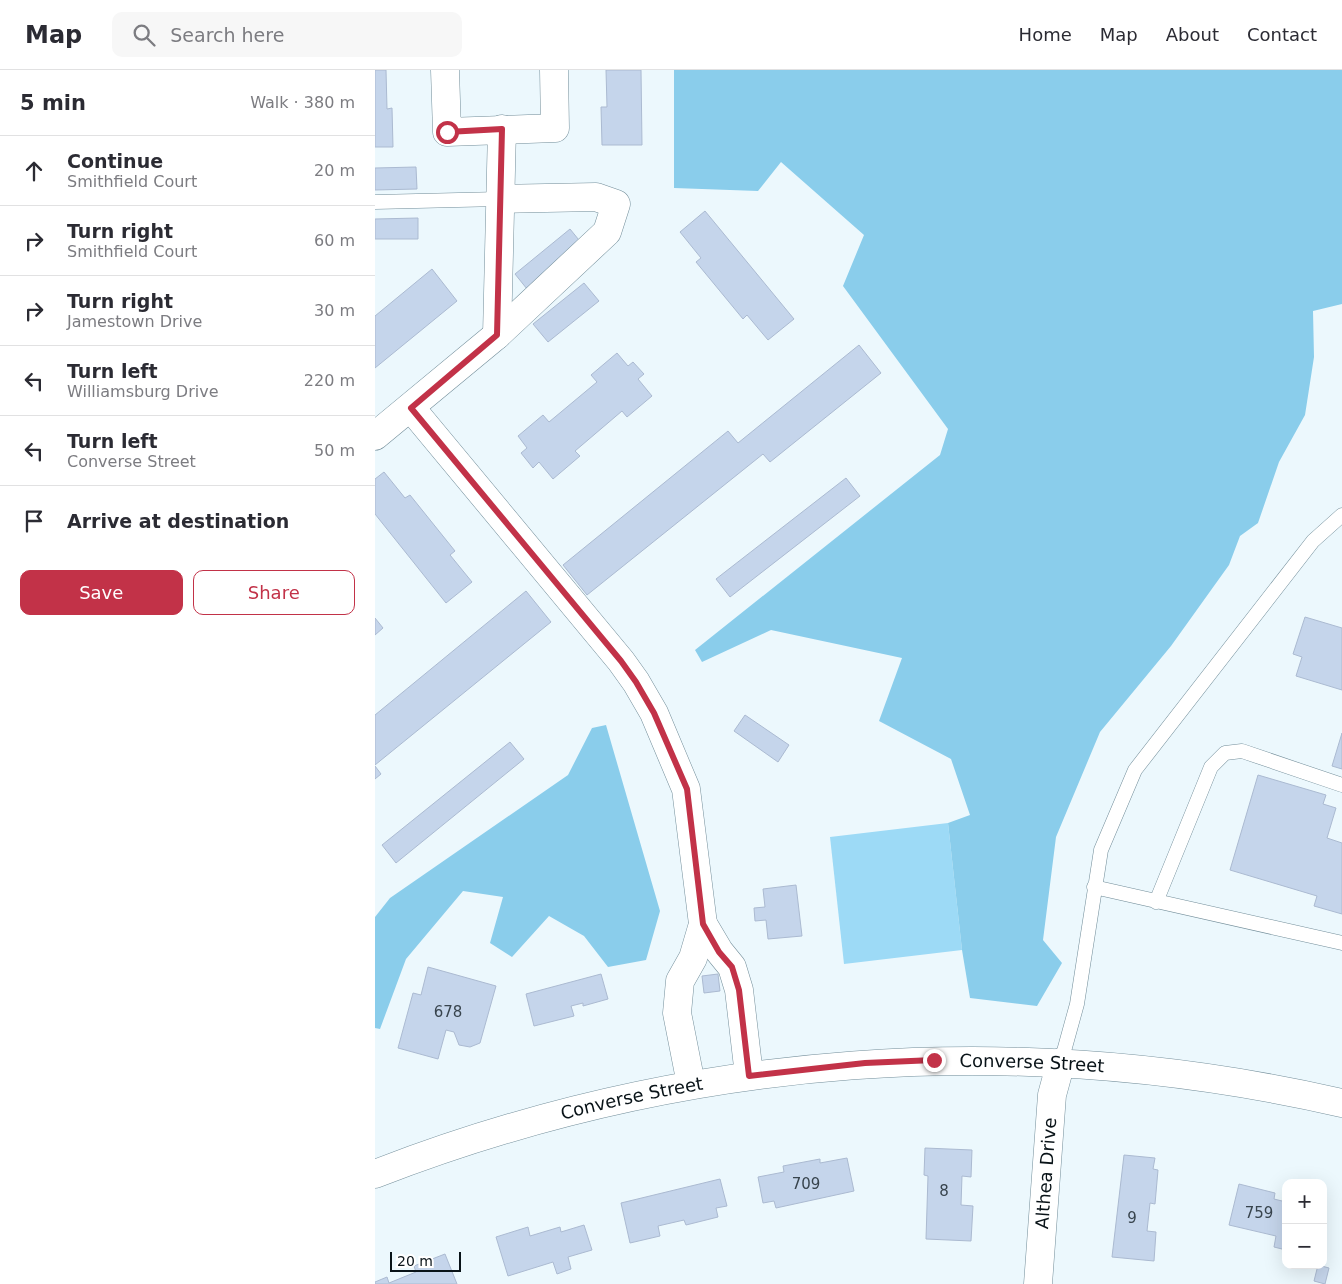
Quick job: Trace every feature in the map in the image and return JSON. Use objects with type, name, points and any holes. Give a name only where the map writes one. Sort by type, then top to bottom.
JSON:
[{"type":"street","points":[[445,70],[447,132],[555,128],[554,70]]},
{"type":"street","points":[[497,335],[502,129]]},
{"type":"street","points":[[375,436],[497,335],[607,232],[616,204],[596,197],[500,199]]},
{"type":"street","points":[[411,408],[621,661],[645,696],[687,789],[703,924],[719,952],[732,967],[739,990],[749,1076]]},
{"type":"street","points":[[691,1084],[677,1013],[680,981],[693,958],[703,924]]},
{"type":"street","name":"Converse Street","points":[[375,1174],[480,1136],[542,1118],[691,1084],[885,1062],[934,1060],[1061,1062],[1208,1076],[1342,1103]]},
{"type":"street","name":"Althea Drive","points":[[1038,1284],[1052,1094],[1061,1062]]},
{"type":"lane","points":[[375,202],[500,199]]},
{"type":"lane","points":[[1061,1062],[1077,1004],[1101,850],[1135,770],[1313,541],[1342,515]]},
{"type":"lane","points":[[1155,902],[1211,767],[1225,753],[1242,751],[1342,785]]},
{"type":"lane","points":[[1094,887],[1342,943]]},
{"type":"shaded area","points":[[674,70],[1342,70],[1342,304],[1313,311],[1314,357],[1305,415],[1279,462],[1258,523],[1240,536],[1229,565],[1171,646],[1100,732],[1056,837],[1043,940],[1062,963],[1037,1006],[970,998],[962,950],[948,823],[970,815],[951,759],[879,721],[902,658],[771,630],[702,662],[695,650],[940,455],[948,429],[843,286],[864,235],[781,162],[758,191],[674,188]]},
{"type":"shaded area","points":[[606,725],[660,911],[646,960],[608,967],[584,936],[549,916],[512,957],[490,943],[503,897],[463,891],[406,959],[380,1029],[375,1028],[375,917],[390,898],[568,775],[592,728]]},
{"type":"shaded area","points":[[948,823],[962,950],[844,964],[830,837]]},
{"type":"building","points":[[375,70],[386,70],[387,109],[392,108],[393,147],[375,147]]},
{"type":"building","points":[[606,70],[641,70],[642,145],[602,145],[601,107],[607,107]]},
{"type":"building","points":[[416,167],[417,189],[375,190],[375,168]]},
{"type":"building","points":[[705,211],[794,319],[768,340],[747,315],[743,319],[696,262],[701,258],[680,232]]},
{"type":"building","points":[[418,218],[418,239],[375,239],[375,219]]},
{"type":"building","points":[[570,229],[583,245],[527,289],[515,274]]},
{"type":"building","points":[[432,269],[457,301],[375,368],[375,316]]},
{"type":"building","points":[[584,283],[599,301],[548,342],[533,324]]},
{"type":"building","points":[[859,345],[881,373],[770,462],[763,454],[587,595],[563,565],[728,431],[738,443]]},
{"type":"building","points":[[617,353],[628,366],[633,362],[644,374],[638,379],[652,396],[627,417],[622,411],[575,451],[580,456],[553,479],[539,462],[533,468],[521,453],[527,448],[518,436],[543,415],[549,422],[597,382],[591,375]]},
{"type":"building","points":[[384,472],[405,498],[410,495],[455,551],[450,555],[472,582],[446,603],[375,514],[375,479]]},
{"type":"building","points":[[846,478],[860,496],[730,597],[716,579]]},
{"type":"building","points":[[526,591],[551,622],[375,765],[375,715]]},
{"type":"building","points":[[1305,617],[1342,628],[1342,690],[1296,676],[1302,657],[1293,654]]},
{"type":"building","points":[[375,618],[383,628],[375,635]]},
{"type":"building","points":[[745,715],[789,745],[778,762],[734,731]]},
{"type":"building","points":[[1342,733],[1342,769],[1332,766]]},
{"type":"building","points":[[510,742],[524,759],[396,863],[382,845]]},
{"type":"building","points":[[375,766],[381,774],[375,779]]},
{"type":"building","points":[[1258,775],[1326,795],[1323,804],[1336,808],[1327,838],[1342,843],[1342,914],[1314,906],[1317,896],[1230,870]]},
{"type":"building","points":[[796,885],[802,936],[768,939],[766,920],[755,921],[754,908],[765,907],[763,889]]},
{"type":"building","points":[[428,967],[496,986],[480,1043],[470,1047],[459,1045],[454,1032],[446,1030],[438,1059],[398,1048],[413,993],[421,995]]},
{"type":"building","points":[[601,974],[608,999],[583,1006],[583,1003],[571,1006],[574,1016],[534,1026],[526,994]]},
{"type":"building","points":[[718,974],[720,991],[704,993],[702,976]]},
{"type":"building","points":[[925,1148],[972,1150],[971,1177],[962,1176],[961,1205],[973,1206],[971,1241],[926,1239],[928,1176],[924,1175]]},
{"type":"building","points":[[1124,1155],[1155,1158],[1153,1169],[1158,1170],[1155,1204],[1150,1203],[1147,1231],[1156,1232],[1154,1261],[1112,1257]]},
{"type":"building","points":[[847,1158],[854,1191],[776,1208],[774,1201],[763,1203],[758,1177],[784,1172],[783,1166],[820,1159],[820,1163]]},
{"type":"building","points":[[720,1179],[727,1206],[716,1208],[718,1217],[686,1225],[684,1220],[658,1226],[660,1236],[630,1243],[621,1203]]},
{"type":"building","points":[[1239,1184],[1275,1193],[1274,1199],[1282,1201],[1282,1249],[1274,1247],[1276,1236],[1229,1225]]},
{"type":"building","points":[[584,1225],[592,1250],[568,1257],[571,1269],[557,1274],[553,1262],[508,1276],[496,1237],[528,1227],[530,1236],[560,1227],[561,1232]]},
{"type":"building","points":[[445,1254],[457,1284],[375,1284],[375,1282],[387,1277],[389,1283],[416,1272],[414,1266]]},
{"type":"building","points":[[1329,1268],[1325,1284],[1314,1281],[1317,1269]]},
{"type":"route","points":[[447,132],[502,129],[497,335],[411,408],[621,661],[645,696],[654,713],[687,789],[703,924],[719,952],[732,967],[739,990],[749,1076],[801,1068],[934,1060]]}]
